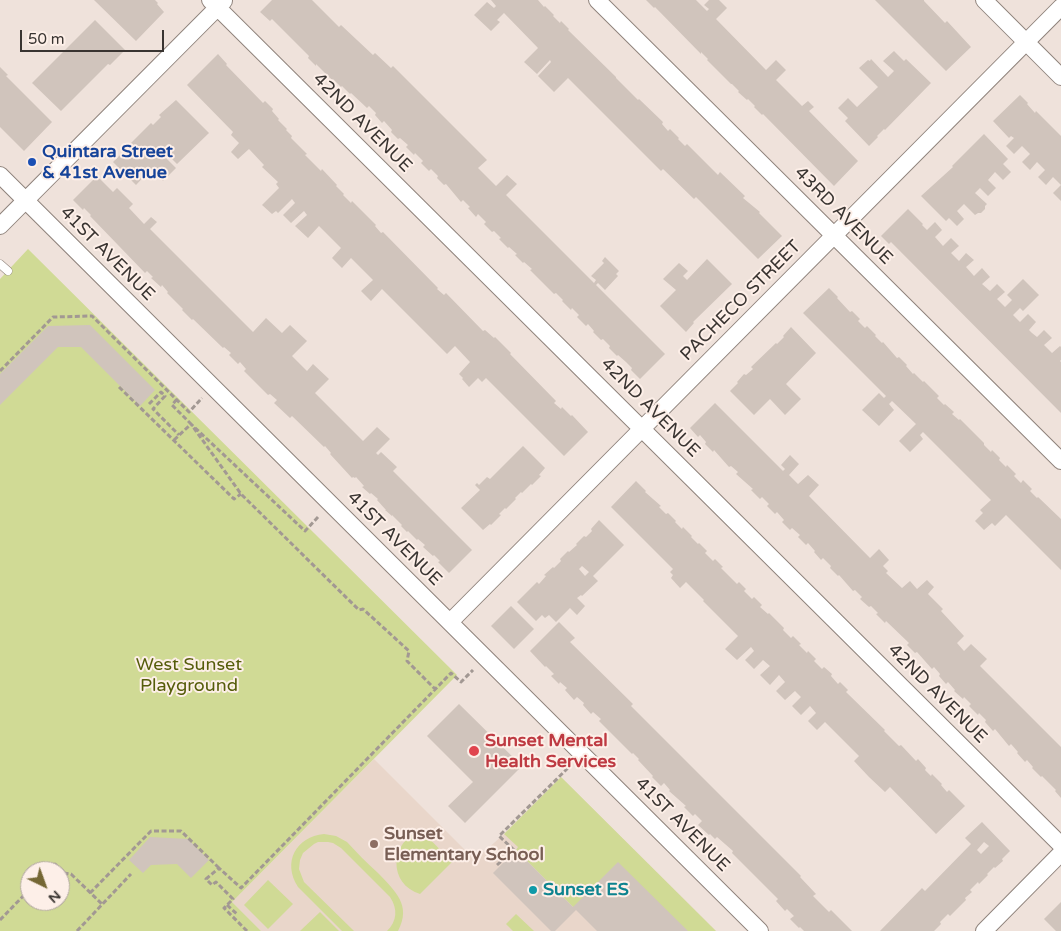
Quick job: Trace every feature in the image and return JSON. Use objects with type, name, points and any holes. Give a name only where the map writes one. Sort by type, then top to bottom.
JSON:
[{"type":"street","name":"43RD AVENUE","points":[[597,0],[1061,461]]},
{"type":"street","points":[[984,0],[1061,77]]},
{"type":"street","points":[[0,226],[218,2]]},
{"type":"street","name":"42ND AVENUE","points":[[218,2],[642,429],[1061,845]]},
{"type":"street","name":"PACHECO STREET","points":[[450,622],[1061,7]]},
{"type":"street","name":"41ST AVENUE","points":[[0,175],[760,931]]},
{"type":"street","points":[[984,931],[1061,853]]},
{"type":"lane","points":[[0,264],[8,271]]},
{"type":"path","points":[[0,371],[53,317],[92,316],[189,412]]},
{"type":"path","points":[[119,387],[234,499],[240,494]]},
{"type":"path","points":[[150,404],[161,392],[165,396],[153,409],[180,435]]},
{"type":"path","points":[[176,400],[172,405],[305,531],[330,504]]},
{"type":"path","points":[[174,440],[191,424]]},
{"type":"path","points":[[191,424],[240,494],[359,610],[363,609],[409,652],[407,661],[435,689]]},
{"type":"path","points":[[90,893],[151,831],[181,831],[218,868],[242,888],[451,673],[461,682]]},
{"type":"path","points":[[497,865],[514,850],[499,836],[582,754]]},
{"type":"path","points":[[218,868],[206,880],[212,885],[216,882],[233,899],[224,908],[247,931]]},
{"type":"path","points":[[70,874],[102,904]]},
{"type":"path","points":[[77,931],[131,874]]},
{"type":"path","points":[[0,920],[20,899]]},
{"type":"path","points":[[227,904],[237,914]]},
{"type":"shaded area","name":"Sunset Elementary School","points":[[374,759],[475,860],[561,777],[716,931],[261,931],[232,902]]},
{"type":"green space","name":"West Sunset Playground","points":[[28,249],[457,675],[232,902],[261,931],[0,931],[0,279]]},
{"type":"green space","points":[[561,777],[716,931],[688,931],[573,907],[516,850],[518,847],[504,834]]},
{"type":"green space","points":[[421,830],[452,862],[420,894],[410,889],[402,881],[396,863],[398,853],[403,844],[410,836]]},
{"type":"green space","points":[[324,834],[336,836],[347,842],[395,892],[400,899],[403,914],[398,931],[387,931],[393,923],[395,915],[393,901],[341,848],[333,843],[318,842],[314,844],[303,853],[299,869],[304,882],[354,931],[342,931],[298,887],[291,869],[294,852],[306,840]]},
{"type":"green space","points":[[268,880],[293,904],[268,929],[244,905]]},
{"type":"green space","points":[[320,912],[339,931],[300,931]]},
{"type":"green space","points":[[516,914],[534,931],[513,931],[506,924]]},
{"type":"building","points":[[94,0],[155,0],[164,12],[136,41]]},
{"type":"building","points":[[272,0],[312,0],[339,27],[341,25],[373,55],[375,53],[391,68],[393,66],[487,160],[478,168],[496,186],[507,175],[517,184],[506,195],[594,283],[596,280],[591,276],[604,263],[602,261],[605,257],[619,271],[616,274],[618,276],[605,290],[598,283],[596,285],[665,354],[640,379],[631,370],[632,368],[609,348],[610,346],[603,339],[601,340],[593,332],[588,324],[586,326],[577,317],[579,315],[572,308],[571,310],[556,293],[554,294],[530,270],[532,269],[515,255],[517,254],[499,239],[501,238],[494,231],[492,232],[484,224],[486,222],[478,214],[476,217],[463,200],[461,202],[446,184],[444,185],[437,178],[438,176],[431,169],[429,171],[421,163],[423,161],[406,147],[408,145],[391,132],[392,130],[384,121],[382,123],[369,106],[367,108],[351,93],[332,80],[308,58],[309,56],[272,19],[270,21],[260,12]]},
{"type":"building","points":[[491,0],[538,0],[638,100],[663,122],[662,124],[668,131],[670,129],[685,146],[687,144],[718,175],[720,172],[745,196],[743,198],[760,212],[782,236],[758,259],[696,197],[694,199],[663,169],[661,171],[568,78],[554,92],[538,76],[551,62],[550,60],[537,74],[524,62],[538,48],[504,13],[497,20],[500,22],[491,31],[474,15],[487,2],[494,8],[496,6]]},
{"type":"building","points":[[646,0],[696,0],[707,11],[709,9],[704,5],[709,0],[719,0],[727,8],[716,19],[766,70],[776,60],[786,70],[776,80],[802,106],[808,101],[814,107],[809,111],[858,161],[834,186],[748,99],[738,92],[701,52],[701,54]]},
{"type":"building","points":[[875,0],[924,0],[971,47],[946,71]]},
{"type":"building","points":[[95,20],[125,50],[110,65],[108,64],[61,111],[32,83]]},
{"type":"building","points":[[894,51],[904,61],[906,59],[931,83],[869,146],[845,121],[848,118],[838,108],[848,98],[857,107],[878,87],[859,68],[868,60],[870,61],[871,59],[888,77],[894,71],[883,61]]},
{"type":"building","points":[[218,54],[226,65],[263,103],[265,101],[273,109],[272,111],[278,120],[292,136],[291,138],[307,154],[305,155],[337,185],[343,195],[351,203],[352,201],[376,225],[381,233],[383,232],[437,289],[444,295],[446,293],[483,331],[485,330],[495,337],[556,401],[554,403],[572,415],[588,432],[564,456],[486,378],[482,382],[478,378],[469,387],[459,374],[470,362],[455,346],[447,354],[382,289],[371,301],[361,291],[373,280],[351,258],[342,268],[332,258],[341,248],[319,226],[308,238],[295,226],[307,215],[304,211],[291,223],[283,215],[295,203],[292,199],[278,213],[276,211],[272,214],[262,205],[279,188],[276,184],[278,182],[262,167],[264,165],[249,149],[238,159],[231,152],[239,143],[231,135],[233,132],[187,85]]},
{"type":"building","points":[[0,67],[8,75],[6,76],[52,122],[24,151],[0,127]]},
{"type":"building","points":[[1020,95],[1035,113],[1036,111],[1061,136],[1061,185],[1053,177],[1046,185],[1038,177],[1045,170],[1037,162],[1030,170],[1022,162],[1030,154],[1022,146],[1014,154],[1006,146],[1014,138],[1011,136],[1009,138],[993,121]]},
{"type":"building","points":[[176,100],[209,133],[177,164],[167,154],[165,157],[176,168],[163,181],[151,169],[136,185],[113,162],[130,148],[128,146],[151,123],[153,125],[161,117],[159,115]]},
{"type":"building","points":[[984,134],[1008,159],[1003,164],[1011,172],[1003,180],[995,172],[988,180],[996,188],[988,196],[980,188],[975,193],[987,204],[985,209],[975,215],[964,204],[957,211],[964,219],[957,226],[949,218],[946,221],[921,196],[953,167]]},
{"type":"building","points":[[97,176],[113,192],[117,188],[133,204],[129,208],[144,224],[151,217],[157,222],[150,229],[253,332],[266,318],[282,333],[290,325],[307,341],[292,356],[307,371],[313,364],[329,379],[315,393],[363,441],[377,427],[390,439],[376,453],[378,455],[381,452],[397,467],[393,471],[472,550],[449,573],[434,555],[423,547],[425,545],[407,532],[385,510],[378,499],[362,487],[364,486],[356,477],[352,478],[325,446],[292,416],[290,418],[274,403],[277,400],[270,394],[268,395],[244,371],[246,369],[240,362],[238,364],[229,355],[231,353],[192,320],[162,285],[161,287],[151,278],[153,277],[147,271],[145,273],[91,215],[73,200]]},
{"type":"building","points":[[1061,185],[1061,201],[1053,193]]},
{"type":"building","points":[[908,209],[927,230],[935,222],[942,230],[935,237],[943,246],[951,238],[959,246],[951,253],[959,261],[966,253],[974,260],[966,267],[974,276],[982,268],[990,277],[982,284],[990,291],[997,284],[1005,292],[997,299],[1005,307],[1012,300],[1007,295],[1023,279],[1039,295],[1023,311],[1020,308],[1013,315],[1020,322],[1028,314],[1036,322],[1029,330],[1032,333],[1037,337],[1044,330],[1052,338],[1044,345],[1052,353],[1061,347],[1061,413],[891,242],[889,244],[881,236]]},
{"type":"building","points":[[707,259],[732,284],[693,322],[686,332],[660,306],[676,290],[663,279],[679,263],[688,271],[683,276],[687,280]]},
{"type":"building","points":[[829,288],[850,312],[852,311],[860,319],[858,321],[865,328],[867,326],[897,358],[899,357],[907,365],[913,374],[924,381],[939,396],[937,398],[954,412],[952,414],[960,419],[991,452],[992,450],[1000,458],[999,460],[1006,467],[1007,465],[1016,474],[1014,476],[1021,483],[1023,480],[1032,489],[1030,491],[1061,519],[1061,570],[1006,515],[995,526],[992,523],[984,530],[975,521],[983,513],[980,510],[991,500],[923,432],[920,435],[923,439],[910,452],[899,441],[916,424],[892,401],[889,404],[894,410],[879,426],[862,410],[879,393],[884,398],[886,396],[803,313]]},
{"type":"building","points":[[90,325],[155,390],[140,406],[81,347],[58,347],[0,405],[0,374],[48,326]]},
{"type":"building","points":[[791,327],[816,353],[786,384],[801,399],[785,415],[770,399],[754,415],[730,391],[744,374],[746,375],[753,369],[751,367],[784,337]]},
{"type":"building","points":[[715,403],[783,471],[785,469],[781,465],[790,455],[799,464],[789,475],[798,484],[808,475],[819,485],[809,496],[870,558],[879,549],[889,560],[883,566],[888,571],[886,573],[902,588],[910,581],[917,589],[927,580],[934,587],[928,594],[943,609],[941,611],[964,636],[957,643],[964,651],[971,644],[987,659],[980,666],[1061,747],[1061,798],[1056,790],[1032,768],[1027,760],[1025,762],[1011,744],[1009,746],[995,729],[993,731],[985,722],[986,720],[969,706],[971,704],[964,697],[963,699],[954,691],[948,682],[946,684],[934,667],[932,669],[917,652],[915,653],[907,645],[909,643],[886,621],[885,623],[871,606],[869,607],[860,599],[862,597],[855,590],[853,591],[830,568],[831,566],[823,558],[821,560],[808,543],[806,545],[798,537],[800,535],[792,528],[790,530],[782,522],[784,520],[777,512],[775,514],[762,497],[760,499],[751,490],[753,489],[736,474],[738,472],[731,466],[729,467],[714,450],[713,452],[705,444],[706,442],[700,435],[698,437],[690,428]]},
{"type":"building","points":[[523,446],[545,468],[539,475],[541,476],[532,485],[521,492],[491,525],[483,530],[461,508],[480,490],[475,485],[477,483],[479,485],[487,477],[490,479]]},
{"type":"building","points":[[636,481],[661,506],[659,507],[666,514],[668,513],[682,529],[683,527],[707,551],[705,553],[713,561],[715,559],[737,584],[739,582],[746,589],[744,591],[752,599],[754,597],[762,605],[760,607],[784,628],[783,630],[791,638],[793,636],[807,653],[808,651],[816,659],[814,661],[822,669],[824,667],[832,674],[831,676],[838,684],[840,682],[848,690],[846,692],[899,746],[901,745],[916,761],[918,759],[926,768],[925,770],[942,784],[947,792],[949,790],[965,806],[936,834],[890,787],[885,792],[869,777],[854,761],[859,756],[825,722],[817,730],[808,721],[816,713],[810,706],[801,715],[792,706],[801,697],[795,691],[785,700],[776,691],[785,682],[779,675],[770,685],[760,675],[770,666],[763,660],[754,669],[745,660],[754,651],[751,647],[737,660],[725,649],[738,636],[686,582],[680,588],[671,578],[673,575],[670,572],[673,569],[611,507]]},
{"type":"building","points":[[599,520],[624,545],[593,576],[598,581],[582,596],[577,598],[585,606],[577,615],[570,608],[556,622],[549,615],[545,618],[542,615],[536,621],[517,602],[537,582],[539,584],[546,576],[544,575],[554,568],[561,561],[560,559],[577,545],[584,536],[586,537],[592,531],[591,529]],"holes":[[[582,566],[589,572],[585,576],[579,569]]]},
{"type":"building","points":[[511,606],[534,629],[514,649],[491,626]]},
{"type":"building","points":[[559,622],[575,638],[570,642],[633,704],[631,706],[801,876],[816,894],[813,896],[829,912],[831,910],[852,931],[804,931],[799,928],[790,919],[794,916],[787,909],[785,911],[776,901],[778,899],[732,853],[733,851],[717,837],[715,839],[698,825],[702,821],[695,814],[693,816],[684,807],[686,806],[669,791],[664,783],[661,786],[652,777],[639,759],[599,721],[601,719],[593,712],[591,714],[583,705],[584,703],[577,697],[574,700],[565,690],[567,688],[560,682],[559,684],[551,676],[554,674],[530,651]]},
{"type":"building","name":"Sunset Mental Health Services","points":[[459,704],[522,766],[465,823],[448,806],[473,782],[427,736]]},
{"type":"building","points":[[982,822],[1010,851],[1002,859],[1003,861],[970,890],[972,892],[965,898],[966,900],[950,916],[948,914],[934,931],[880,931],[922,888],[925,891],[971,844],[965,838]],"holes":[[[984,842],[989,846],[981,854],[977,850]]]},
{"type":"building","points":[[150,837],[188,839],[209,860],[191,878],[177,864],[151,865],[143,873],[129,860]]},
{"type":"building","name":"Sunset Elementary School","points":[[516,850],[573,907],[618,862],[688,931],[597,931],[576,910],[555,931],[551,931],[493,873]]},
{"type":"building","points":[[1061,902],[1061,931],[1056,931],[1044,919]]},
{"type":"place","name":"Quintara Street & 41st Avenue","points":[[32,162]]},
{"type":"place","name":"Sunset Mental Health Services","points":[[474,751]]},
{"type":"place","name":"Sunset Elementary School","points":[[374,844]]},
{"type":"place","name":"Sunset ES","points":[[533,890]]}]
